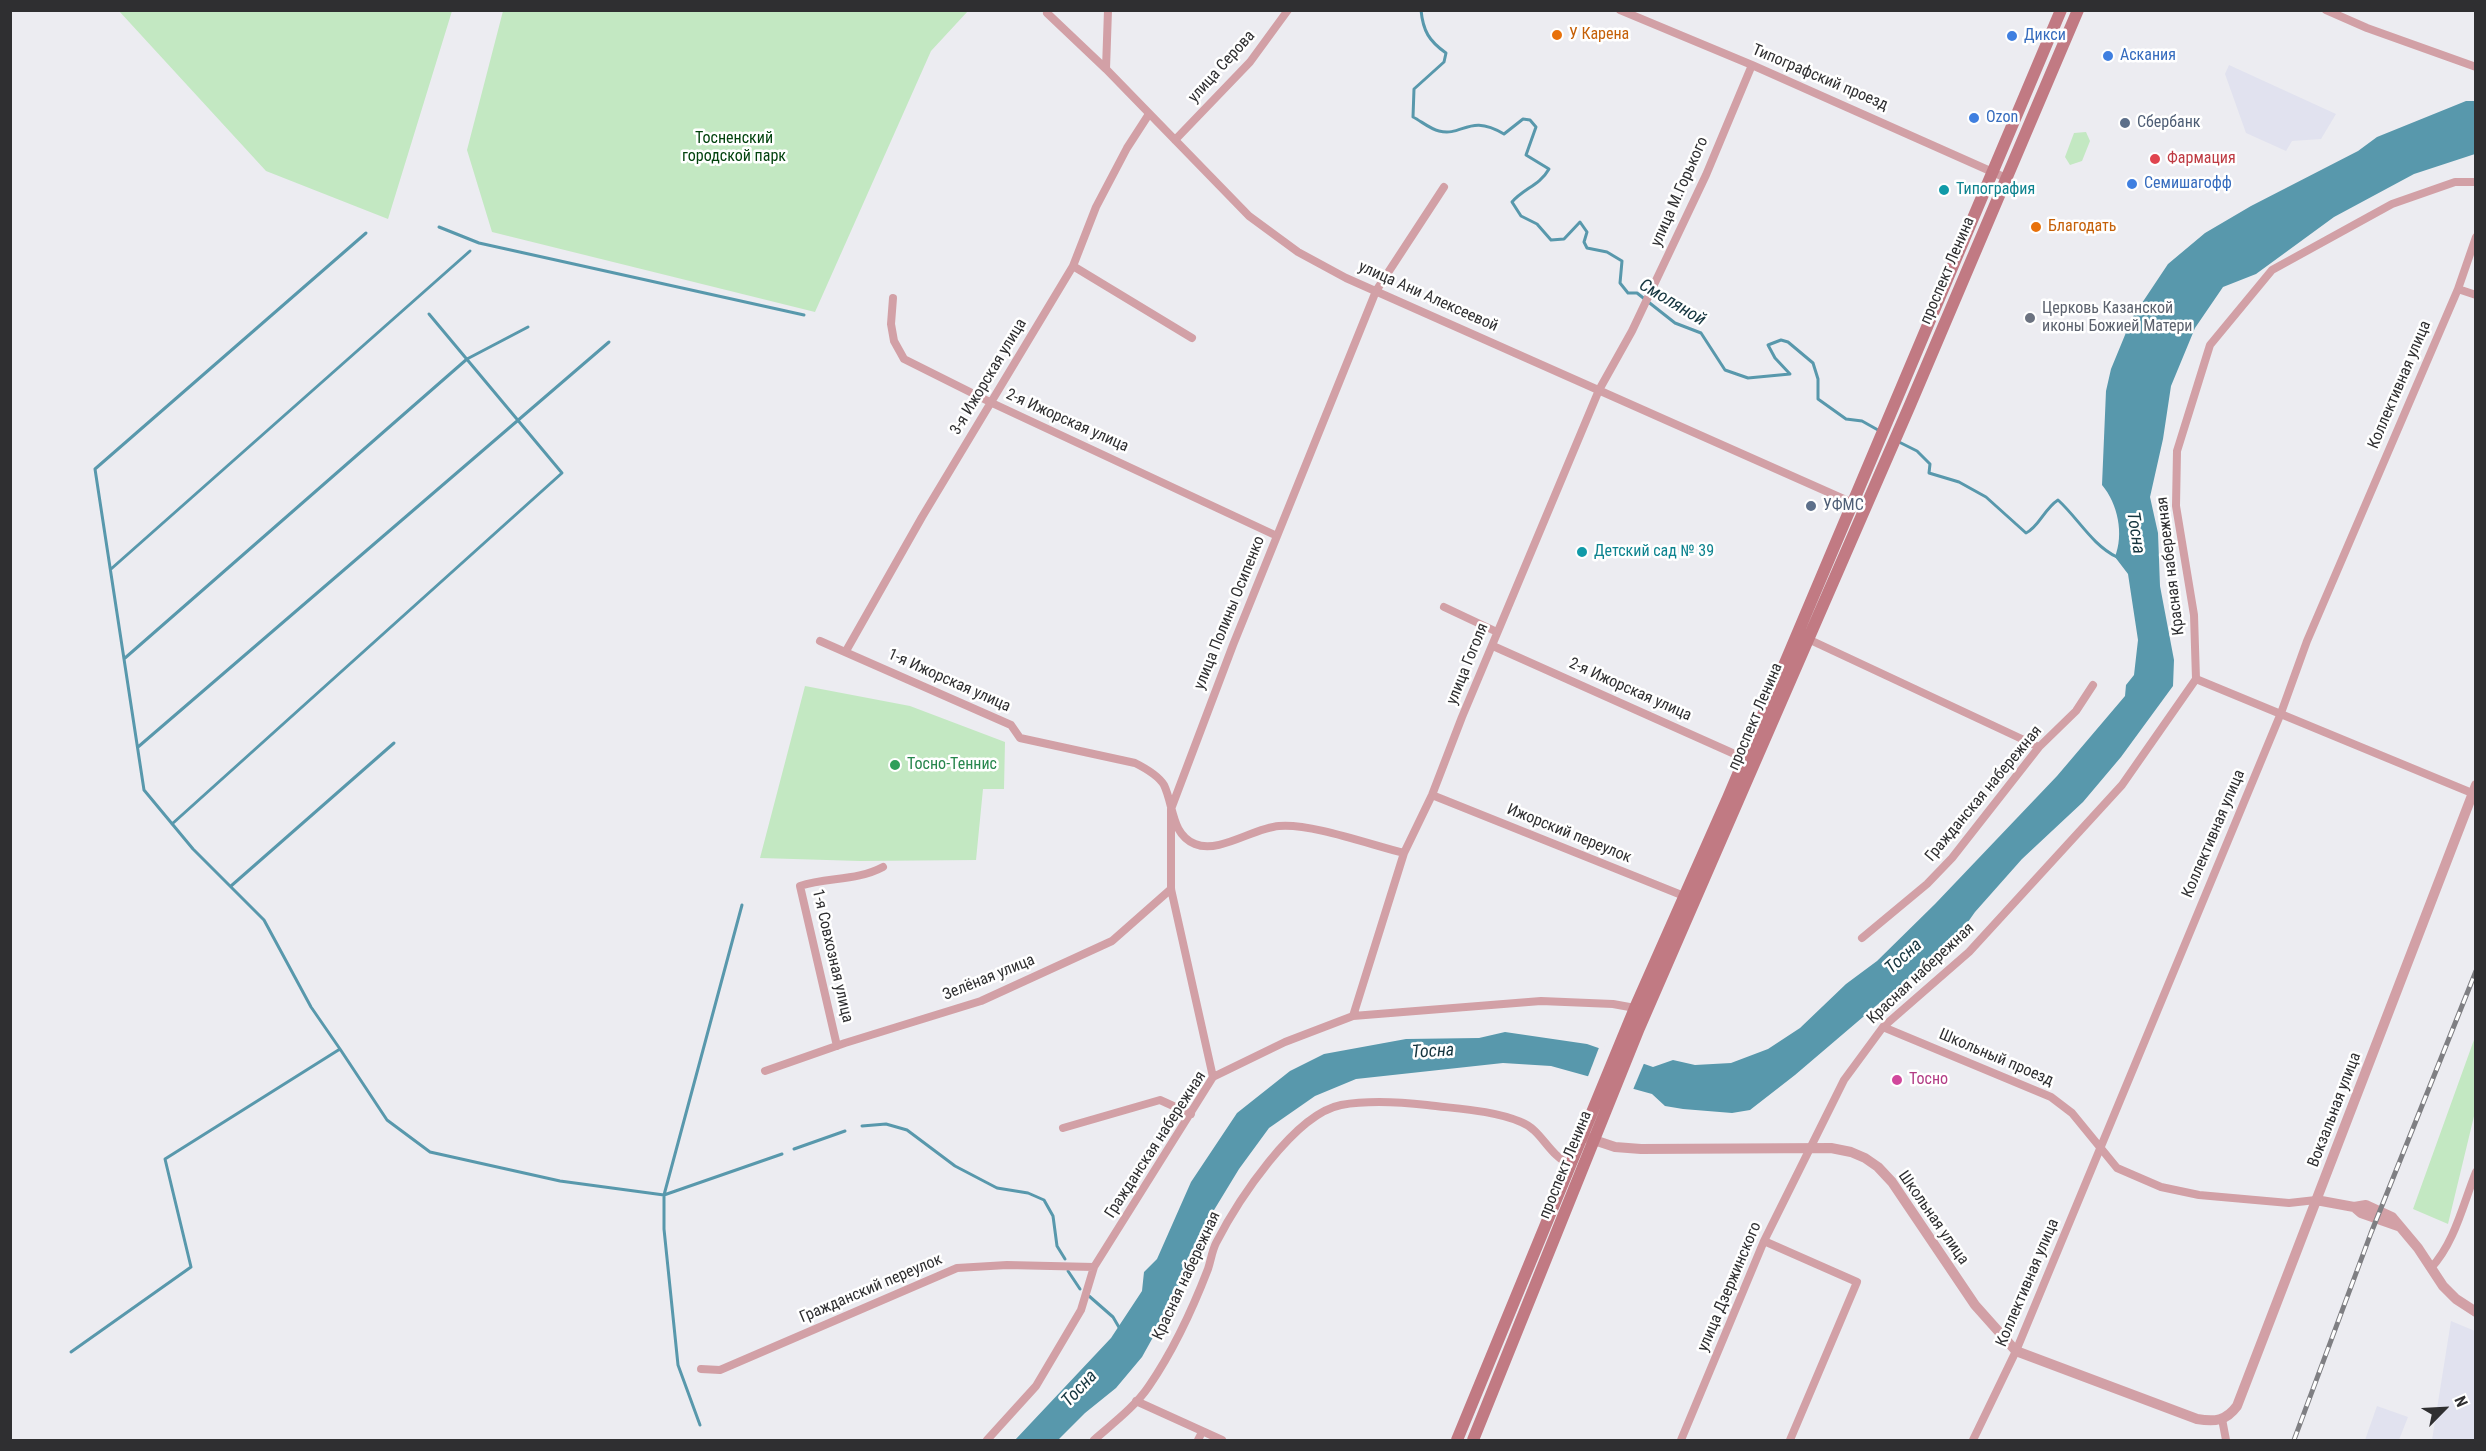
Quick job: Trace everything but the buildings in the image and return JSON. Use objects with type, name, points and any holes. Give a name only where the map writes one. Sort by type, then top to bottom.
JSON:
[{"type":"main road","name":"проспект Ленина","points":[[1473,1440],[1596,1118],[1874,468],[1899,398],[2061,10]]},
{"type":"main road","name":"проспект Ленина","points":[[1874,468],[1910,405],[2078,10]]},
{"type":"main road","name":"проспект Ленина","points":[[1750,760],[1808,639],[1858,505]]},
{"type":"main road","name":"проспект Ленина","points":[[1634,1026],[1635,1008],[1690,899]]},
{"type":"main road","name":"проспект Ленина","points":[[1457,1440],[1571,1165],[1588,1138]]},
{"type":"street","points":[[1106,69],[1108,10]]},
{"type":"street","name":"улица Серова","points":[[1175,140],[1250,62],[1288,10]]},
{"type":"street","name":"Типографский проезд","points":[[1620,10],[1752,65],[2006,178]]},
{"type":"street","points":[[2326,10],[2367,28],[2475,67]]},
{"type":"street","name":"улица Ани Алексеевой","points":[[1047,13],[1106,69],[1249,216],[1278,238],[1328,268],[1376,291],[1858,505]]},
{"type":"street","name":"улица М.Горького","points":[[1632,331],[1706,175],[1752,65]]},
{"type":"street","name":"3-я Ижорская улица","points":[[846,651],[922,517],[1073,266],[1096,207],[1127,148],[1149,114]]},
{"type":"street","name":"Красная набережная","points":[[1810,1148],[1844,1080],[1883,1027],[1969,952],[2053,863],[2122,785],[2196,679],[2194,615],[2176,506],[2177,451],[2210,345],[2272,270],[2392,204],[2455,182],[2475,182]]},
{"type":"street","name":"улица Полины Осипенко","points":[[1214,1077],[1171,889],[1171,809],[1277,536],[1376,291],[1444,187]]},
{"type":"street","name":"Коллективная улица","points":[[1973,1440],[2016,1351],[2281,713],[2307,641],[2458,289],[2475,237]]},
{"type":"street","points":[[1073,266],[1192,338]]},
{"type":"street","points":[[2458,289],[2475,295]]},
{"type":"street","name":"2-я Ижорская улица","points":[[893,298],[891,324],[894,341],[904,359],[992,403],[1138,469],[1277,536]]},
{"type":"street","name":"улица Гоголя","points":[[1353,1016],[1404,853],[1432,795],[1497,632],[1599,390],[1632,331]]},
{"type":"street","points":[[1444,607],[1497,632]]},
{"type":"street","points":[[1808,639],[2039,747]]},
{"type":"street","name":"1-я Ижорская улица","points":[[820,641],[1011,724],[1020,738],[1135,763],[1147,769],[1163,783],[1177,828],[1184,838],[1197,845],[1214,847],[1269,827],[1293,825],[1404,853]]},
{"type":"street","name":"2-я Ижорская улица","points":[[1493,646],[1750,760]]},
{"type":"street","points":[[2196,679],[2474,789]]},
{"type":"street","name":"Гражданская набережная","points":[[1862,938],[1927,884],[1952,858],[2039,747],[2076,711],[2093,685]]},
{"type":"street","name":"Вокзальная улица","points":[[2222,1419],[2231,1414],[2237,1406],[2474,789]]},
{"type":"street","name":"Ижорский переулок","points":[[1432,795],[1690,899]]},
{"type":"street","name":"1-я Совхозная улица","points":[[837,1046],[800,886],[819,880],[870,874],[883,867]]},
{"type":"street","name":"Зелёная улица","points":[[765,1071],[981,1001],[1113,941],[1171,889]]},
{"type":"street","name":"Гражданская набережная","points":[[987,1440],[1036,1386],[1081,1310],[1094,1267],[1214,1077],[1285,1042],[1353,1016],[1541,1001],[1613,1004],[1635,1008]]},
{"type":"street","name":"Школьный проезд","points":[[1883,1027],[2051,1097],[2073,1113],[2117,1168],[2161,1186],[2199,1195],[2289,1203],[2316,1200]]},
{"type":"street","points":[[1063,1128],[1160,1100],[1191,1114]]},
{"type":"street","name":"Красная набережная","points":[[1094,1440],[1149,1387],[1178,1334],[1208,1269],[1215,1245],[1238,1203],[1290,1138],[1317,1114],[1341,1105],[1398,1102],[1498,1114],[1524,1122],[1536,1132],[1559,1160],[1571,1165]]},
{"type":"street","name":"Школьная улица","points":[[1588,1138],[1615,1147],[1641,1149],[1810,1148],[1851,1152],[1878,1167],[1892,1182],[1975,1305],[2016,1351],[2198,1419],[2213,1421],[2222,1419]]},
{"type":"street","name":"улица Дзержинского","points":[[1681,1440],[1764,1241],[1810,1148]]},
{"type":"street","points":[[2431,1268],[2439,1259],[2451,1237],[2475,1172]]},
{"type":"street","points":[[2316,1200],[2354,1207],[2361,1213],[2397,1226],[2418,1248],[2456,1299],[2475,1312]]},
{"type":"street","points":[[1764,1241],[1857,1282],[1790,1440]]},
{"type":"street","name":"Гражданский переулок","points":[[701,1369],[720,1370],[957,1268],[1007,1265],[1094,1267]]},
{"type":"street","points":[[1136,1401],[1200,1436],[1222,1440]]},
{"type":"street","points":[[2222,1419],[2226,1440]]},
{"type":"shaded area","points":[[2229,65],[2336,114],[2321,139],[2292,141],[2286,151],[2246,133],[2225,74]]},
{"type":"shaded area","points":[[2451,1321],[2475,1331],[2475,1440],[2432,1440]]},
{"type":"shaded area","points":[[2377,1406],[2408,1417],[2399,1440],[2365,1440]]},
{"type":"green space","name":"Тосненский городской парк","points":[[503,10],[968,11],[931,51],[815,312],[492,232],[467,150]]},
{"type":"green space","points":[[119,11],[452,11],[388,219],[266,171]]},
{"type":"green space","points":[[2086,132],[2090,141],[2082,161],[2070,165],[2065,157],[2074,133]]},
{"type":"green space","name":"Тосно-Теннис","points":[[805,686],[910,706],[1005,742],[1004,789],[983,789],[976,860],[860,861],[760,858]]},
{"type":"green space","points":[[2475,1037],[2475,1112],[2448,1224],[2413,1209]]},
{"type":"water","name":"Тосна","points":[[2466,101],[2475,101],[2475,154],[2414,174],[2334,217],[2256,274],[2223,287],[2195,328],[2171,386],[2163,439],[2150,497],[2158,533],[2160,586],[2174,660],[2173,686],[2121,757],[2083,802],[2022,859],[1975,912],[1958,936],[1795,1075],[1750,1110],[1732,1113],[1665,1106],[1652,1094],[1551,1066],[1503,1063],[1356,1079],[1315,1096],[1269,1128],[1239,1169],[1194,1246],[1172,1303],[1142,1357],[1116,1388],[1085,1413],[1058,1440],[1015,1440],[1111,1338],[1142,1291],[1144,1272],[1157,1259],[1191,1182],[1237,1113],[1290,1071],[1324,1054],[1406,1039],[1479,1038],[1505,1032],[1587,1044],[1653,1067],[1673,1060],[1695,1065],[1731,1063],[1768,1049],[1800,1028],[1846,984],[1877,961],[1935,904],[2057,776],[2125,696],[2126,685],[2134,675],[2138,640],[2128,574],[2115,557],[2119,539],[2118,520],[2112,501],[2102,485],[2106,391],[2111,369],[2132,318],[2168,264],[2205,233],[2251,206],[2358,151],[2377,137]]},
{"type":"pier","points":[[1600,1045],[1645,1061],[1632,1092],[1587,1079]]},
{"type":"waterway","name":"Смоляной","points":[[1421,10],[1423,24],[1428,35],[1446,53],[1444,62],[1414,89],[1413,117],[1439,131],[1454,131],[1474,125],[1492,128],[1504,134],[1523,119],[1530,120],[1536,127],[1526,155],[1549,169],[1541,179],[1512,202],[1521,216],[1537,224],[1551,240],[1564,239],[1580,222],[1587,232],[1584,242],[1587,248],[1607,252],[1622,261],[1620,283],[1628,293],[1637,293],[1675,323],[1701,333],[1725,370],[1748,378],[1790,374],[1775,358],[1768,345],[1781,340],[1788,342],[1813,363],[1818,379],[1818,399],[1846,419],[1862,421],[1878,430]]},
{"type":"waterway","points":[[439,227],[479,243],[804,315]]},
{"type":"waterway","points":[[71,1352],[191,1267],[165,1159],[340,1049],[311,1007],[264,920],[193,849],[144,790],[95,469],[366,233]]},
{"type":"waterway","points":[[111,569],[470,251]]},
{"type":"waterway","points":[[172,824],[562,473],[429,314]]},
{"type":"waterway","points":[[125,658],[467,359],[528,327]]},
{"type":"waterway","points":[[138,747],[609,342]]},
{"type":"waterway","name":"Смоляной","points":[[1897,441],[1917,451],[1930,464],[1929,473],[1959,482],[1986,497],[2026,533],[2035,527],[2058,500],[2100,546],[2117,557]]},
{"type":"waterway","points":[[231,886],[394,743]]},
{"type":"waterway","points":[[700,1425],[678,1365],[664,1229],[664,1195],[742,905]]},
{"type":"waterway","points":[[340,1049],[387,1120],[430,1152],[560,1181],[664,1195],[782,1154]]},
{"type":"waterway","points":[[862,1126],[886,1124],[907,1130],[955,1166],[997,1188],[1028,1193],[1044,1200],[1053,1216],[1057,1246],[1065,1259]]},
{"type":"waterway","points":[[794,1149],[845,1131]]},
{"type":"waterway","points":[[1068,1271],[1080,1289]]},
{"type":"waterway","points":[[1089,1296],[1113,1317],[1120,1329]]},
{"type":"railway","points":[[2294,1440],[2371,1233],[2476,971]]},
{"type":"place","name":"У Карена","points":[[1557,35]]},
{"type":"place","name":"Дикси","points":[[2012,36]]},
{"type":"place","name":"Аскания","points":[[2108,56]]},
{"type":"place","name":"Ozon","points":[[1974,118]]},
{"type":"place","name":"Сбербанк","points":[[2125,123]]},
{"type":"place","name":"Фармация","points":[[2155,159]]},
{"type":"place","name":"Семишагофф","points":[[2132,184]]},
{"type":"place","name":"Типография","points":[[1944,190]]},
{"type":"place","name":"Благодать","points":[[2036,227]]},
{"type":"place","name":"Церковь Казанской иконы Божией Матери","points":[[2030,318]]},
{"type":"place","name":"УФМС","points":[[1811,506]]},
{"type":"place","name":"Детский сад № 39","points":[[1582,552]]},
{"type":"place","name":"Тосно-Теннис","points":[[895,765]]},
{"type":"place","name":"Тосно","points":[[1897,1080]]}]
